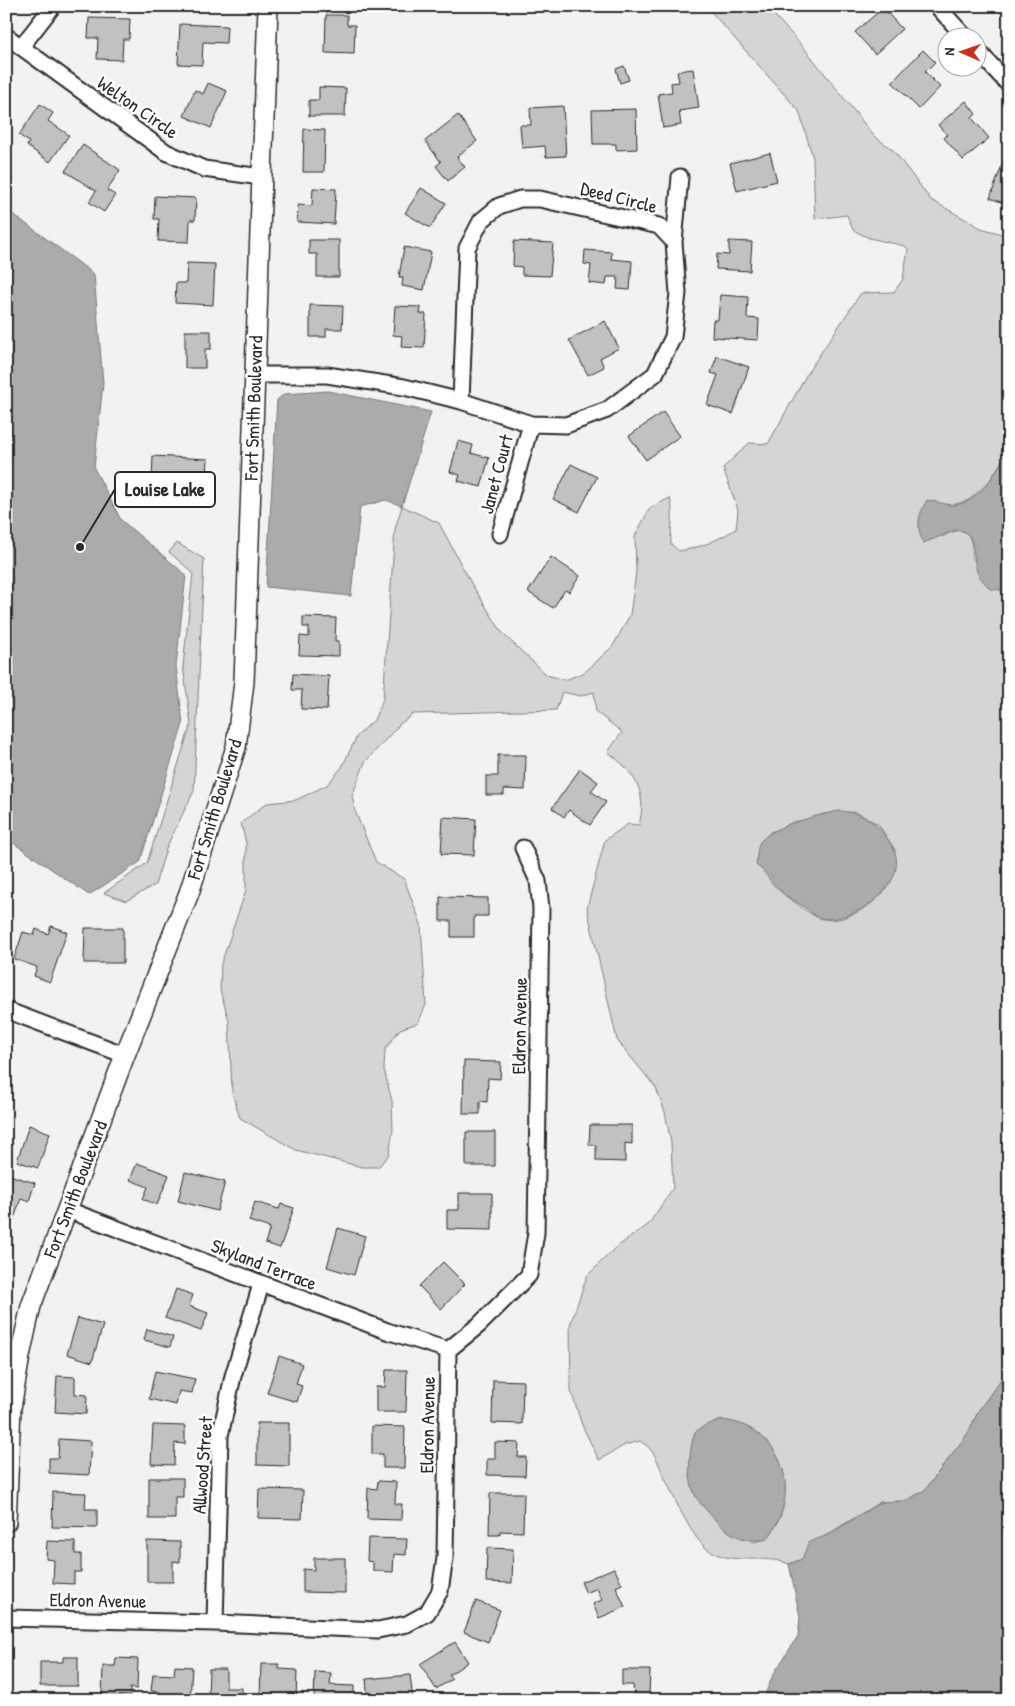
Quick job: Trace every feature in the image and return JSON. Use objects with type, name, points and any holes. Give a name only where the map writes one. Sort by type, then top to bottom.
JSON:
[{"type":"street","points":[[21,47],[53,6]]},
{"type":"street","name":"Fort Smith Boulevard","points":[[6,1522],[9,1408],[31,1306],[125,1055],[189,893],[236,748],[244,682],[268,6]]},
{"type":"street","points":[[937,6],[957,28]]},
{"type":"street","name":"Welton Circle","points":[[6,36],[166,152],[204,169],[262,177]]},
{"type":"street","points":[[988,62],[1009,85]]},
{"type":"street","points":[[254,375],[327,375],[404,387],[461,401],[531,424],[566,425],[607,410],[655,374],[673,337],[678,293],[674,242],[680,177]]},
{"type":"street","name":"Deed Circle","points":[[461,401],[467,248],[481,221],[499,206],[520,199],[540,199],[659,226],[674,242]]},
{"type":"street","name":"Janet Court","points":[[500,534],[531,424]]},
{"type":"street","name":"Eldron Avenue","points":[[6,1618],[215,1623],[378,1630],[407,1624],[427,1613],[440,1590],[445,1558],[448,1350],[479,1325],[529,1275],[536,1233],[541,908],[538,882],[523,848]]},
{"type":"street","points":[[6,1010],[125,1055]]},
{"type":"street","name":"Skyland Terrace","points":[[68,1210],[261,1285],[386,1331],[448,1350]]},
{"type":"street","name":"Allwood Street","points":[[215,1623],[220,1436],[233,1376],[261,1285]]},
{"type":"shaded area","points":[[706,6],[766,6],[805,49],[874,136],[893,150],[931,200],[981,228],[1009,236],[1009,450],[988,483],[969,500],[952,505],[942,537],[958,531],[967,533],[971,543],[973,559],[1006,591],[1009,591],[1009,1368],[979,1410],[968,1433],[925,1490],[906,1501],[880,1502],[815,1542],[802,1559],[789,1564],[779,1561],[725,1557],[715,1554],[706,1548],[688,1524],[654,1455],[645,1444],[640,1441],[625,1445],[599,1460],[582,1425],[571,1391],[570,1325],[587,1276],[615,1248],[648,1225],[673,1188],[671,1143],[665,1112],[656,1088],[617,1040],[587,908],[605,840],[628,824],[639,825],[642,802],[637,783],[632,775],[608,752],[622,732],[596,712],[594,692],[581,696],[562,692],[556,710],[413,714],[400,724],[365,762],[352,796],[355,811],[376,862],[404,879],[421,924],[426,1005],[418,1023],[400,1029],[385,1050],[384,1070],[392,1101],[393,1130],[389,1155],[378,1167],[362,1167],[296,1150],[240,1118],[232,1093],[229,1021],[220,990],[221,964],[246,890],[246,843],[241,823],[267,803],[296,800],[327,785],[342,767],[357,736],[374,720],[383,699],[395,529],[402,506],[439,523],[471,583],[503,634],[547,675],[565,680],[585,672],[613,646],[630,615],[636,572],[635,536],[650,508],[670,498],[672,516],[671,544],[679,551],[709,543],[736,529],[738,510],[723,468],[749,443],[768,444],[808,372],[861,293],[894,292],[903,279],[908,249],[905,246],[869,238],[853,230],[847,215],[815,219],[813,158],[799,111]],"holes":[[[855,812],[878,824],[895,850],[894,866],[890,881],[885,889],[869,905],[848,916],[826,920],[817,917],[786,896],[757,865],[770,832],[781,829],[792,822],[811,819],[823,814]],[[695,1432],[783,1469],[785,1488],[783,1506],[777,1523],[767,1539],[753,1542],[696,1497],[691,1464],[691,1448]]]},
{"type":"shaded area","points":[[6,209],[94,274],[103,383],[94,468],[121,520],[186,575],[176,666],[183,724],[140,862],[89,895],[12,842],[6,831]]},
{"type":"shaded area","points":[[328,391],[431,412],[402,506],[386,500],[360,507],[351,596],[266,587],[277,400],[284,394]]},
{"type":"shaded area","points":[[1009,450],[1009,591],[990,589],[979,576],[971,540],[963,531],[956,530],[923,543],[919,531],[919,521],[927,500],[951,505],[961,504],[978,494],[986,486]]},
{"type":"shaded area","points":[[177,543],[204,559],[194,791],[167,846],[155,885],[126,901],[104,893],[147,863],[191,724],[183,666],[193,573],[169,552]]},
{"type":"shaded area","points":[[839,811],[858,814],[880,828],[894,850],[896,864],[893,877],[886,889],[875,900],[862,909],[847,915],[833,919],[819,918],[785,895],[756,865],[758,850],[760,842],[774,831],[796,822]]},
{"type":"shaded area","points":[[1009,1368],[1009,1700],[766,1700],[766,1692],[773,1675],[798,1636],[800,1617],[789,1564],[802,1559],[809,1542],[828,1535],[881,1502],[906,1501],[925,1490],[968,1433],[979,1410]]},
{"type":"shaded area","points":[[722,1420],[743,1425],[760,1435],[773,1448],[781,1465],[785,1483],[784,1502],[778,1521],[767,1539],[749,1540],[727,1531],[714,1519],[696,1497],[693,1490],[690,1465],[691,1448],[695,1432],[706,1425]]},
{"type":"building","points":[[883,8],[902,29],[875,54],[855,32]]},
{"type":"building","points":[[326,15],[347,15],[347,25],[355,25],[354,54],[325,53]]},
{"type":"building","points":[[89,18],[130,19],[129,39],[123,39],[122,60],[97,59],[98,38],[88,38]]},
{"type":"building","points":[[180,24],[227,26],[226,43],[203,42],[202,65],[178,64]]},
{"type":"building","points":[[923,50],[935,62],[925,72],[940,87],[919,109],[892,82]]},
{"type":"building","points":[[624,66],[629,80],[620,83],[616,69]]},
{"type":"building","points":[[693,69],[699,108],[679,111],[681,125],[663,128],[658,94],[672,92],[671,83],[679,82],[677,71]]},
{"type":"building","points":[[208,83],[227,91],[211,128],[184,116],[195,90],[203,94]]},
{"type":"building","points":[[319,87],[346,88],[345,116],[309,116],[309,100],[319,100]]},
{"type":"building","points":[[966,101],[976,114],[972,118],[989,138],[963,160],[944,138],[947,135],[938,125]]},
{"type":"building","points":[[40,104],[53,113],[48,121],[69,135],[50,162],[27,146],[29,142],[19,135]]},
{"type":"building","points":[[563,106],[566,156],[546,157],[545,146],[522,148],[520,125],[531,125],[530,108]]},
{"type":"building","points":[[636,109],[637,149],[616,150],[616,144],[593,144],[592,110]]},
{"type":"building","points":[[458,115],[477,141],[457,157],[465,167],[448,181],[436,166],[441,162],[425,141]]},
{"type":"building","points":[[304,129],[325,130],[324,172],[303,172]]},
{"type":"building","points":[[83,145],[120,170],[107,190],[115,195],[104,212],[89,202],[96,191],[65,171]]},
{"type":"building","points":[[770,153],[777,181],[737,191],[730,163]]},
{"type":"building","points":[[1004,160],[1009,161],[1009,205],[990,198]]},
{"type":"building","points":[[313,188],[336,189],[334,224],[297,222],[298,205],[312,206]]},
{"type":"building","points":[[421,188],[446,203],[430,228],[405,213]]},
{"type":"building","points":[[155,196],[196,198],[195,220],[190,220],[189,242],[158,241],[159,219],[154,219]]},
{"type":"building","points":[[309,240],[339,240],[339,277],[317,277],[317,254],[309,254]]},
{"type":"building","points":[[514,241],[553,243],[550,276],[522,275],[522,267],[513,266]]},
{"type":"building","points":[[729,241],[752,242],[750,271],[716,269],[717,254],[729,255]]},
{"type":"building","points":[[404,247],[431,252],[424,290],[402,286],[403,277],[399,277]]},
{"type":"building","points":[[585,250],[612,252],[611,259],[632,261],[630,290],[617,289],[618,277],[607,277],[606,285],[589,283],[591,265],[584,264]]},
{"type":"building","points":[[187,263],[215,264],[213,305],[175,303],[176,283],[186,283]]},
{"type":"building","points":[[720,295],[748,297],[747,318],[759,319],[758,340],[712,337],[713,320],[718,320]]},
{"type":"building","points":[[310,305],[343,306],[342,329],[326,329],[326,337],[310,337]]},
{"type":"building","points":[[395,306],[421,307],[420,314],[426,314],[424,348],[401,347],[402,336],[393,335]]},
{"type":"building","points":[[605,321],[619,348],[600,358],[604,367],[588,375],[569,340]]},
{"type":"building","points":[[185,331],[211,331],[211,349],[205,349],[205,368],[185,368]]},
{"type":"building","points":[[717,356],[749,367],[733,414],[707,405],[718,375],[711,373]]},
{"type":"building","points":[[663,412],[680,436],[646,460],[629,436]]},
{"type":"building","points":[[458,441],[473,445],[471,453],[489,458],[481,487],[458,481],[460,475],[450,472]]},
{"type":"building","points":[[153,456],[208,459],[207,479],[192,478],[191,499],[165,498],[165,481],[152,480]]},
{"type":"building","points":[[571,464],[597,477],[579,512],[553,499]]},
{"type":"building","points":[[551,557],[580,576],[569,592],[565,590],[553,608],[528,592]]},
{"type":"building","points":[[303,617],[336,618],[335,641],[339,641],[339,656],[299,655],[300,636],[309,637],[309,627],[303,627]]},
{"type":"building","points":[[293,674],[329,676],[327,710],[301,709],[302,690],[292,690]]},
{"type":"building","points":[[498,755],[526,755],[525,790],[504,789],[504,795],[486,795],[486,776],[498,776]]},
{"type":"building","points":[[580,769],[598,782],[591,791],[606,802],[590,825],[569,810],[564,817],[552,808]]},
{"type":"building","points":[[443,817],[476,819],[474,855],[441,854]]},
{"type":"building","points":[[440,897],[488,898],[488,916],[474,916],[474,937],[451,937],[451,921],[440,921]]},
{"type":"building","points":[[51,926],[67,932],[50,982],[34,976],[37,967],[14,959],[23,932],[34,935],[36,929],[48,934]]},
{"type":"building","points":[[85,928],[123,928],[123,963],[84,963]]},
{"type":"building","points":[[464,1061],[501,1062],[500,1079],[488,1078],[487,1102],[480,1101],[480,1114],[463,1114]]},
{"type":"building","points":[[29,1125],[50,1133],[38,1168],[17,1161]]},
{"type":"building","points":[[590,1125],[632,1125],[632,1144],[625,1143],[625,1162],[596,1161],[596,1145],[589,1145]]},
{"type":"building","points":[[466,1132],[495,1132],[495,1166],[466,1166]]},
{"type":"building","points":[[137,1163],[169,1175],[157,1205],[143,1199],[148,1187],[130,1180]]},
{"type":"building","points":[[185,1172],[225,1182],[217,1211],[178,1201]]},
{"type":"building","points":[[6,1174],[35,1183],[29,1201],[21,1198],[14,1219],[6,1217]]},
{"type":"building","points":[[459,1193],[492,1193],[492,1230],[447,1229],[447,1210],[459,1210]]},
{"type":"building","points":[[255,1202],[279,1209],[281,1204],[294,1208],[280,1248],[265,1243],[270,1228],[249,1221]]},
{"type":"building","points":[[338,1228],[365,1236],[354,1275],[327,1267]]},
{"type":"building","points":[[443,1262],[465,1284],[441,1309],[419,1286]]},
{"type":"building","points":[[176,1289],[193,1295],[189,1306],[208,1313],[201,1331],[165,1318]]},
{"type":"building","points":[[78,1318],[103,1325],[92,1362],[67,1354]]},
{"type":"building","points":[[147,1329],[173,1337],[170,1347],[144,1340]]},
{"type":"building","points":[[279,1356],[302,1364],[296,1384],[302,1386],[297,1402],[267,1393]]},
{"type":"building","points":[[386,1370],[407,1370],[406,1412],[376,1412],[376,1387],[385,1387]]},
{"type":"building","points":[[155,1371],[195,1379],[192,1393],[179,1391],[176,1405],[149,1399]]},
{"type":"building","points":[[57,1376],[75,1377],[75,1394],[87,1395],[86,1414],[55,1412]]},
{"type":"building","points":[[493,1380],[523,1381],[522,1424],[492,1423]]},
{"type":"building","points":[[257,1423],[289,1423],[289,1466],[257,1465]]},
{"type":"building","points":[[153,1425],[185,1426],[185,1444],[175,1443],[174,1465],[151,1464]]},
{"type":"building","points":[[372,1426],[405,1427],[404,1468],[383,1468],[383,1454],[372,1454]]},
{"type":"building","points":[[59,1439],[91,1441],[89,1475],[49,1473],[49,1458],[58,1458]]},
{"type":"building","points":[[495,1442],[519,1443],[518,1457],[526,1457],[525,1476],[487,1475],[487,1459],[495,1459]]},
{"type":"building","points":[[149,1478],[183,1478],[183,1497],[175,1497],[175,1519],[149,1519]]},
{"type":"building","points":[[378,1481],[396,1482],[395,1504],[402,1504],[401,1520],[367,1519],[368,1488],[377,1489]]},
{"type":"building","points":[[259,1489],[303,1490],[302,1519],[258,1518]]},
{"type":"building","points":[[53,1492],[86,1493],[85,1509],[97,1509],[97,1528],[52,1527]]},
{"type":"building","points":[[490,1493],[524,1493],[523,1532],[500,1531],[500,1535],[489,1535]]},
{"type":"building","points":[[368,1538],[407,1539],[406,1555],[394,1554],[393,1572],[373,1571],[373,1562],[367,1561]]},
{"type":"building","points":[[47,1541],[75,1542],[75,1554],[81,1554],[81,1572],[74,1572],[74,1584],[53,1583],[54,1560],[46,1559]]},
{"type":"building","points":[[147,1541],[180,1542],[180,1562],[173,1561],[173,1582],[147,1582]]},
{"type":"building","points":[[487,1548],[513,1549],[512,1583],[486,1582]]},
{"type":"building","points":[[314,1558],[345,1558],[345,1593],[303,1592],[303,1569],[314,1570]]},
{"type":"building","points":[[614,1568],[622,1584],[616,1587],[625,1607],[599,1618],[593,1604],[602,1600],[597,1588],[586,1593],[581,1582]]},
{"type":"building","points":[[476,1601],[500,1610],[488,1642],[464,1632]]},
{"type":"building","points":[[455,1642],[468,1662],[449,1675],[452,1679],[436,1689],[420,1664]]},
{"type":"building","points":[[63,1657],[78,1657],[78,1686],[40,1686],[40,1662],[63,1662]]},
{"type":"building","points":[[116,1658],[138,1659],[137,1689],[130,1688],[130,1696],[102,1695],[103,1666],[115,1666]]},
{"type":"building","points":[[261,1664],[279,1664],[279,1669],[297,1670],[296,1700],[260,1700]]},
{"type":"building","points":[[175,1666],[192,1667],[190,1700],[160,1700],[160,1692],[151,1691],[153,1674],[174,1675]]},
{"type":"building","points":[[209,1669],[226,1669],[226,1688],[242,1688],[242,1700],[208,1700]]},
{"type":"building","points":[[622,1670],[650,1670],[649,1696],[634,1696],[633,1685],[622,1685]]},
{"type":"building","points":[[315,1672],[331,1673],[330,1685],[354,1686],[354,1700],[314,1700]]},
{"type":"building","points":[[410,1675],[413,1700],[368,1700],[366,1679]]},
{"type":"place","name":"Louise Lake","points":[[80,547]]}]
